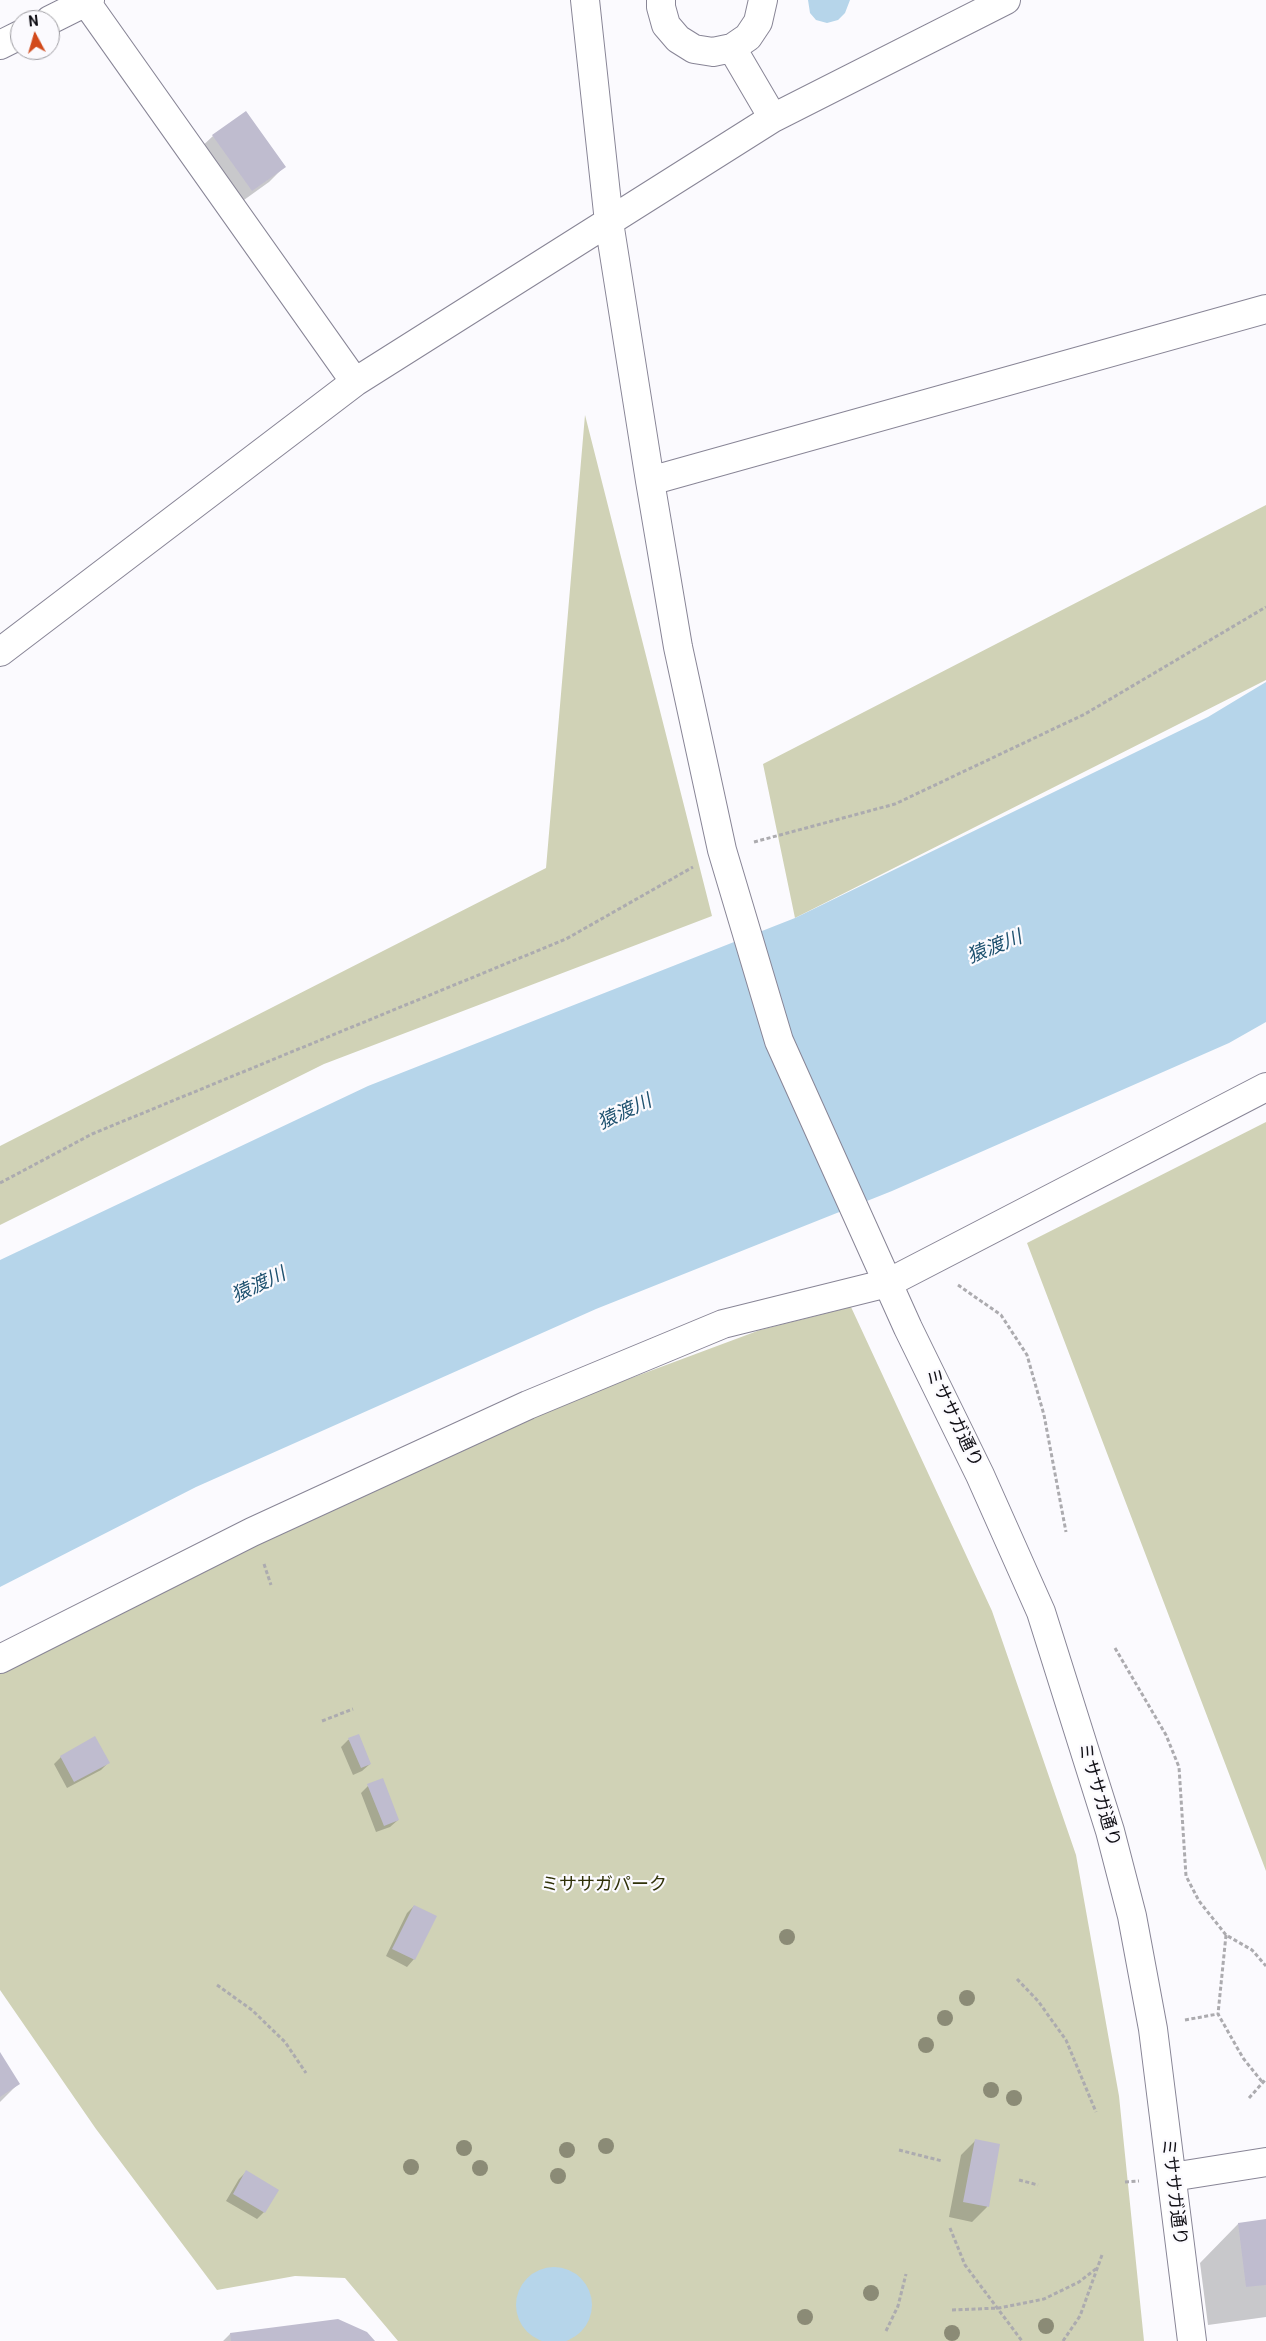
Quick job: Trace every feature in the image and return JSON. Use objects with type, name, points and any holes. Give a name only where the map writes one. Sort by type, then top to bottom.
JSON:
[{"type":"street","name":"ミササガ通り","points":[[585,0],[609,222],[650,481],[678,647],[722,850],[778,1041],[888,1283],[980,1475],[1041,1612],[1110,1831],[1132,1916],[1153,2029],[1192,2341]]},
{"type":"street","points":[[661,0],[660,7],[666,25],[678,40],[694,49],[713,52],[732,48],[748,37],[758,22],[763,0]]},
{"type":"street","points":[[0,652],[355,382],[773,118],[1006,0]]},
{"type":"street","points":[[60,15],[88,1],[355,382]]},
{"type":"street","points":[[732,48],[773,118]]},
{"type":"street","points":[[650,481],[1266,309]]},
{"type":"street","points":[[0,1659],[252,1532],[528,1404],[723,1324],[888,1283],[1266,1087]]},
{"type":"street","points":[[1172,2177],[1266,2162]]},
{"type":"path","points":[[0,1183],[92,1134],[566,939],[722,850],[894,804],[1085,714],[1266,607]]},
{"type":"path","points":[[958,1285],[1001,1315],[1027,1355],[1044,1415],[1066,1532]]},
{"type":"path","points":[[1115,1648],[1166,1735],[1179,1767],[1186,1876],[1199,1902],[1226,1935],[1252,1950],[1266,1966]]},
{"type":"path","points":[[322,1720],[353,1708]]},
{"type":"path","points":[[1226,1935],[1218,2014],[1243,2058],[1265,2081],[1249,2098]]},
{"type":"path","points":[[1016,1979],[1038,2001],[1066,2040],[1096,2112]]},
{"type":"path","points":[[217,1985],[252,2010],[285,2042],[306,2074]]},
{"type":"path","points":[[1185,2020],[1218,2014]]},
{"type":"path","points":[[899,2150],[942,2161]]},
{"type":"path","points":[[1018,2180],[1038,2185]]},
{"type":"path","points":[[950,2228],[965,2265],[1022,2341]]},
{"type":"path","points":[[1063,2341],[1080,2316],[1102,2255]]},
{"type":"path","points":[[952,2310],[999,2308],[1044,2299],[1079,2282],[1097,2268]]},
{"type":"path","points":[[886,2331],[898,2306],[906,2274]]},
{"type":"green space","points":[[585,415],[712,916],[324,1064],[0,1225],[0,1146],[546,868]]},
{"type":"green space","points":[[1266,505],[1266,680],[795,918],[763,764]]},
{"type":"green space","points":[[1266,1122],[1266,1871],[1027,1243]]},
{"type":"green space","name":"ミササガパーク","points":[[851,1307],[992,1611],[1076,1855],[1119,2096],[1144,2341],[398,2341],[345,2278],[295,2276],[217,2290],[96,2129],[0,1990],[0,1674],[244,1551],[532,1415],[760,1330]]},
{"type":"water","points":[[808,0],[850,0],[845,13],[838,20],[827,23],[816,20],[810,13]]},
{"type":"water","name":"猿渡川","points":[[1266,682],[1266,1022],[1229,1043],[892,1191],[596,1309],[196,1487],[0,1587],[0,1260],[368,1086],[795,918],[1208,717]]},
{"type":"water","points":[[554,2267],[569,2270],[581,2278],[589,2290],[592,2305],[589,2320],[581,2332],[569,2340],[554,2343],[539,2340],[527,2332],[519,2320],[516,2305],[519,2290],[527,2278],[539,2270]]},
{"type":"building","points":[[246,111],[286,167],[252,191],[212,135]]},
{"type":"building","points":[[359,1734],[371,1764],[361,1768],[348,1738]]},
{"type":"building","points":[[95,1736],[110,1763],[74,1782],[60,1756]]},
{"type":"building","points":[[383,1778],[399,1820],[384,1826],[367,1784]]},
{"type":"building","points":[[414,1905],[437,1916],[415,1960],[392,1949]]},
{"type":"building","points":[[0,2052],[20,2084],[0,2097]]},
{"type":"building","points":[[975,2139],[1000,2144],[989,2207],[963,2202]]},
{"type":"building","points":[[246,2170],[279,2190],[265,2213],[233,2194]]},
{"type":"building","points":[[1266,2219],[1266,2285],[1246,2287],[1238,2223]]},
{"type":"building","points":[[338,2319],[367,2332],[375,2341],[231,2341],[230,2333]]}]
